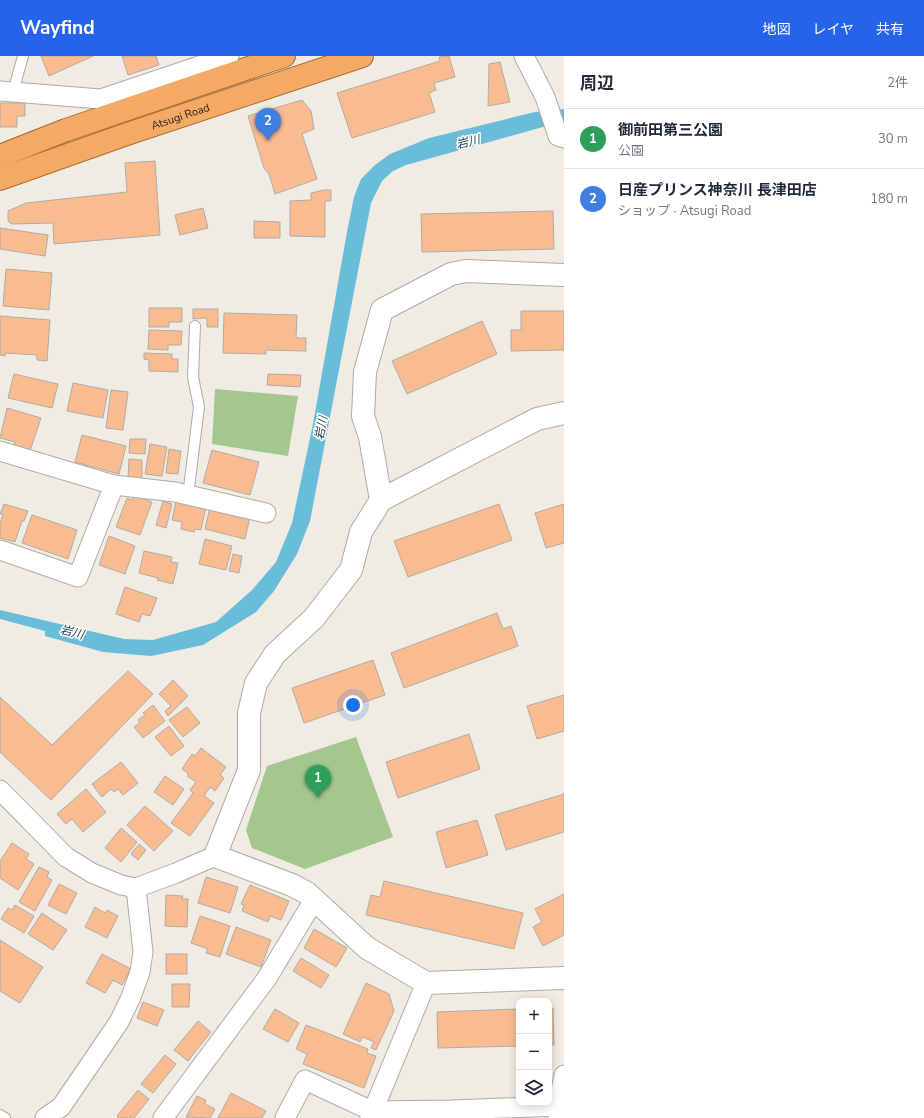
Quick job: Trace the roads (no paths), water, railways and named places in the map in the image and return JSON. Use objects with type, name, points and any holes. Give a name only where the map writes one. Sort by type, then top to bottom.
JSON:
[{"type":"highway","name":"Atsugi Road","points":[[0,179],[127,134],[362,56]]},
{"type":"highway","points":[[0,156],[66,130],[275,58]]},
{"type":"street","points":[[6,91],[101,99],[229,56]]},
{"type":"street","points":[[524,56],[546,101],[561,137]]},
{"type":"street","points":[[381,500],[370,437],[363,416],[365,372],[382,310],[451,274],[466,271],[564,275]]},
{"type":"street","points":[[215,856],[249,770],[249,713],[256,683],[275,654],[314,618],[351,570],[361,532],[381,500],[536,419],[564,413]]},
{"type":"street","points":[[0,451],[114,485],[188,496],[266,513]]},
{"type":"street","points":[[0,550],[78,577],[114,485]]},
{"type":"street","points":[[0,790],[66,857],[92,873],[136,888],[215,856],[292,885],[307,893],[367,948],[426,983],[564,978]]},
{"type":"street","points":[[45,1118],[61,1107],[119,1022],[131,997],[140,972],[143,952],[136,888]]},
{"type":"street","points":[[163,1118],[267,978],[314,900]]},
{"type":"street","points":[[371,1114],[426,983]]},
{"type":"street","points":[[285,1118],[305,1080],[371,1114],[558,1112],[564,1075]]},
{"type":"lane","points":[[6,91],[23,56]]},
{"type":"lane","points":[[188,496],[199,407],[193,377],[195,326]]},
{"type":"lane","points":[[0,1115],[5,1118]]},
{"type":"water","name":"岩川","points":[[564,109],[564,127],[543,127],[406,165],[393,171],[382,181],[371,203],[310,521],[297,554],[274,591],[256,612],[203,645],[151,656],[103,652],[45,636],[45,631],[0,619],[0,610],[124,639],[153,640],[216,622],[252,590],[276,562],[292,523],[313,424],[354,197],[361,179],[375,165],[390,154],[429,138],[535,112]]},
{"type":"place","name":"日産プリンス神奈川 長津田店","points":[[268,141]]},
{"type":"place","name":"御前田第三公園","points":[[318,798]]}]
